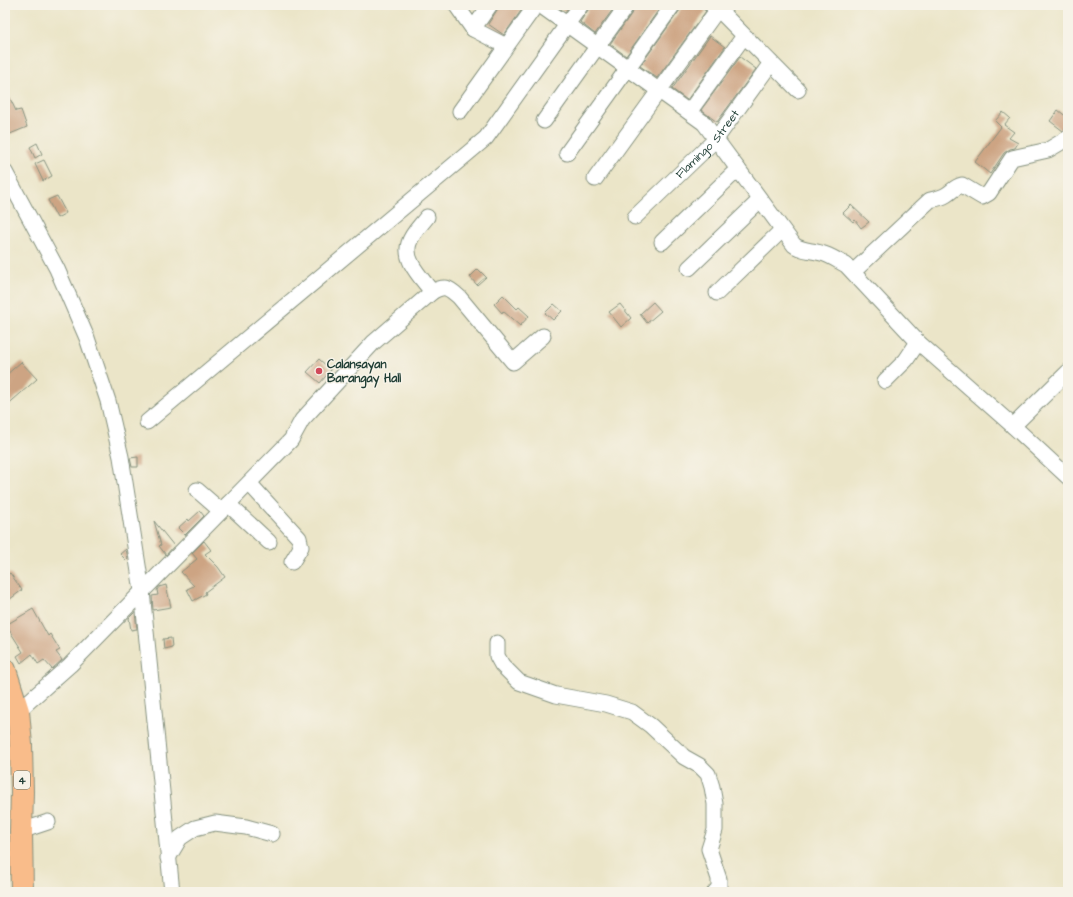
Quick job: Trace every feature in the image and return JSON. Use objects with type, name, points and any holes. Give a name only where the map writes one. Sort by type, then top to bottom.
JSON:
[{"type":"highway","name":"4","points":[[5,670],[18,711],[21,745],[22,892]]},
{"type":"street","points":[[456,5],[473,29],[506,46]]},
{"type":"street","points":[[473,29],[490,5]]},
{"type":"street","points":[[460,111],[536,5]]},
{"type":"street","points":[[540,5],[704,123],[796,247],[821,253],[846,265],[918,342],[1068,477]]},
{"type":"street","points":[[147,422],[486,138],[582,5]]},
{"type":"street","points":[[544,121],[627,5]]},
{"type":"street","points":[[567,153],[673,5]]},
{"type":"street","points":[[595,180],[659,91],[715,7],[798,90]]},
{"type":"street","points":[[689,112],[744,36]]},
{"type":"street","name":"Flamingo Street","points":[[635,217],[716,139],[771,62]]},
{"type":"street","points":[[853,272],[930,200],[944,196],[951,192],[956,186],[962,185],[982,197],[989,193],[1012,158],[1048,150],[1068,138]]},
{"type":"street","points":[[662,242],[738,169]]},
{"type":"street","points":[[5,172],[57,269],[87,338],[108,401],[121,457],[142,591],[172,892]]},
{"type":"street","points":[[689,268],[760,200]]},
{"type":"street","points":[[427,217],[412,236],[409,243],[408,252],[410,262],[432,292]]},
{"type":"street","points":[[717,293],[782,230]]},
{"type":"street","points":[[18,711],[70,665],[249,484],[291,440],[302,420],[372,343],[432,292],[441,288],[450,289],[455,293],[513,362],[543,336]]},
{"type":"street","points":[[885,381],[906,360],[918,342]]},
{"type":"street","points":[[1013,426],[1068,372]]},
{"type":"street","points":[[249,484],[299,538],[301,548],[292,562]]},
{"type":"street","points":[[197,490],[225,507],[269,542]]},
{"type":"street","points":[[497,643],[497,656],[502,665],[520,682],[556,695],[606,704],[632,712],[684,757],[700,766],[708,774],[715,804],[715,830],[708,849],[719,879],[719,888],[715,892]]},
{"type":"street","points":[[21,831],[48,822]]},
{"type":"street","points":[[168,858],[180,838],[195,828],[215,822],[246,827],[272,834]]},
{"type":"building","points":[[499,5],[525,5],[504,35],[488,24]]},
{"type":"building","points":[[555,5],[570,5],[565,12]]},
{"type":"building","points":[[590,5],[616,5],[595,34],[580,22]]},
{"type":"building","points":[[636,5],[662,5],[626,56],[610,44]]},
{"type":"building","points":[[682,5],[697,5],[706,11],[657,78],[640,66]]},
{"type":"building","points":[[710,36],[725,47],[687,100],[672,89]]},
{"type":"building","points":[[740,57],[756,69],[717,122],[701,110]]},
{"type":"building","points":[[5,88],[16,111],[21,110],[27,127],[10,134],[5,121]]},
{"type":"building","points":[[1058,110],[1068,118],[1068,126],[1063,131],[1050,121]]},
{"type":"building","points":[[1003,112],[1010,118],[1004,125],[1014,132],[1009,138],[1018,143],[1015,148],[1004,153],[990,174],[975,162],[1001,127],[995,121]]},
{"type":"building","points":[[37,143],[42,154],[35,158],[30,147]]},
{"type":"building","points":[[44,160],[52,176],[43,181],[35,164]]},
{"type":"building","points":[[57,196],[66,213],[57,218],[48,200]]},
{"type":"building","points":[[851,205],[869,222],[861,228],[855,220],[853,222],[843,213]]},
{"type":"building","points":[[478,269],[486,277],[477,285],[470,277]]},
{"type":"building","points":[[503,295],[517,309],[519,307],[529,316],[520,326],[503,311],[502,313],[494,304]]},
{"type":"building","points":[[653,302],[661,311],[647,323],[640,314]]},
{"type":"building","points":[[554,304],[562,311],[553,320],[545,313]]},
{"type":"building","points":[[620,304],[631,318],[621,327],[609,312]]},
{"type":"building","name":"Calansayan Barangay Hall","points":[[319,359],[331,370],[320,383],[307,372]]},
{"type":"building","points":[[21,362],[37,379],[5,407],[5,376]]},
{"type":"building","points":[[138,457],[138,467],[132,467],[130,458]]},
{"type":"building","points":[[200,511],[204,516],[185,535],[178,528]]},
{"type":"building","points":[[154,521],[174,546],[166,555],[159,546],[161,545]]},
{"type":"building","points":[[204,541],[211,550],[205,554],[218,567],[225,577],[205,592],[206,594],[193,601],[187,589],[194,586],[181,572],[197,559],[192,553]]},
{"type":"building","points":[[126,549],[128,558],[126,560],[120,554]]},
{"type":"building","points":[[10,573],[22,590],[5,603],[5,577]]},
{"type":"building","points":[[166,585],[171,607],[153,610],[152,596],[158,595],[157,590],[159,587]]},
{"type":"building","points":[[33,609],[48,636],[50,634],[60,650],[56,652],[62,660],[52,669],[44,660],[38,664],[32,654],[21,663],[17,656],[23,652],[6,625]]},
{"type":"building","points":[[135,612],[137,629],[131,630],[129,618]]},
{"type":"building","points":[[171,638],[172,647],[164,649],[163,639]]},
{"type":"place","name":"Calansayan Barangay Hall","points":[[319,371]]}]
